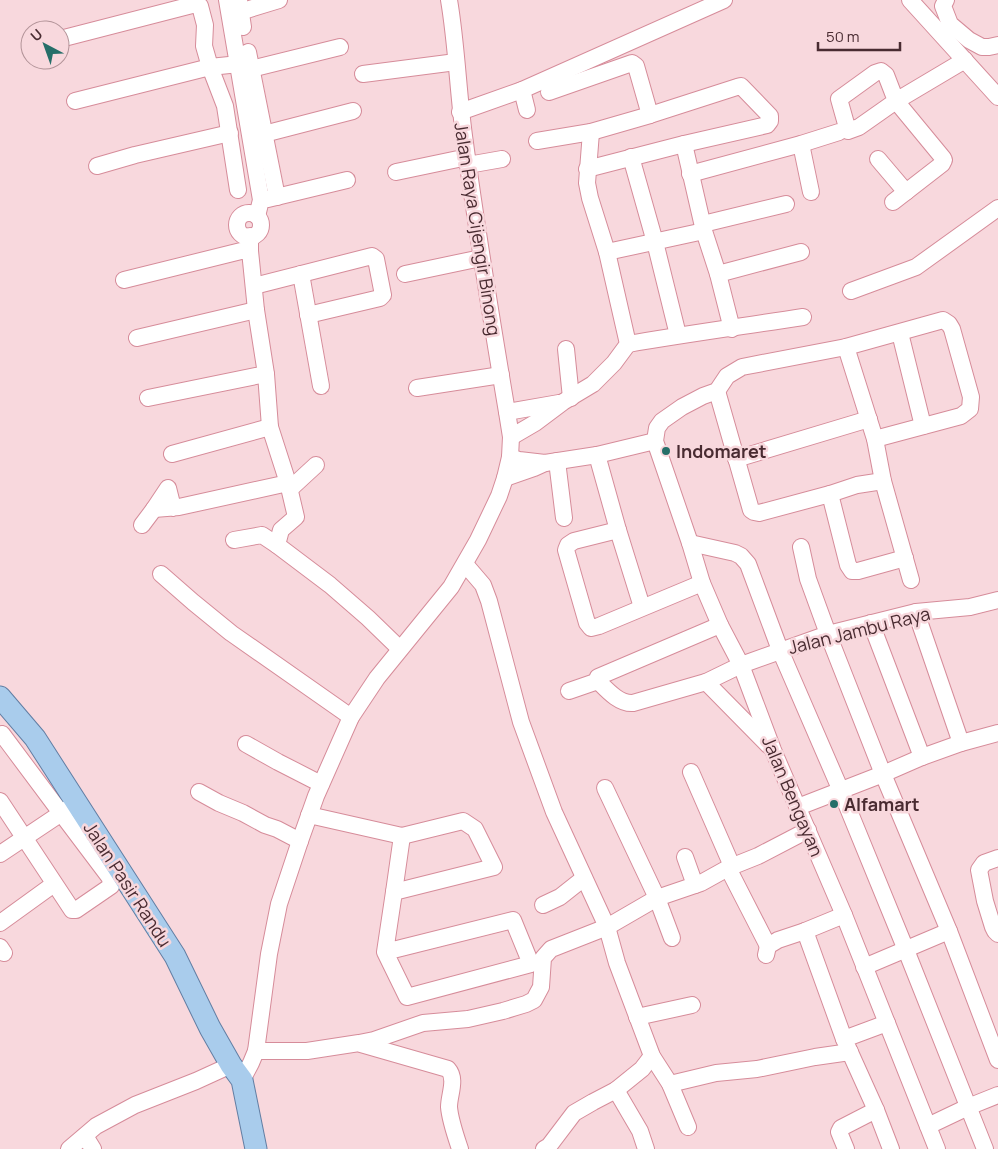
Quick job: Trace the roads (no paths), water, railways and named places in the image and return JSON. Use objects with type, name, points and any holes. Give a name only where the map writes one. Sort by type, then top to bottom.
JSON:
[{"type":"main road","name":"Jalan Pasir Randu","points":[[0,697],[35,738],[68,808],[175,956],[210,1028],[236,1072],[256,1149]]},
{"type":"street","points":[[265,204],[245,66],[234,7],[279,0]]},
{"type":"street","name":"Jalan Raya Cijengir Binong","points":[[236,1072],[251,1064],[256,1051],[269,954],[279,904],[309,815],[351,717],[377,678],[451,587],[478,540],[500,496],[506,478],[511,437],[467,162],[449,0]]},
{"type":"street","points":[[910,0],[998,96]]},
{"type":"street","points":[[946,0],[943,6],[950,24],[969,40],[982,47],[998,45]]},
{"type":"street","points":[[460,112],[522,90],[718,1]]},
{"type":"street","points":[[70,36],[198,4],[205,25],[204,46],[225,106],[238,190]]},
{"type":"street","points":[[75,101],[210,67],[245,66],[340,47]]},
{"type":"street","points":[[893,202],[942,164],[944,160],[896,101],[965,60]]},
{"type":"street","points":[[363,74],[456,62]]},
{"type":"street","points":[[549,92],[632,63],[636,66],[650,115]]},
{"type":"street","points":[[245,66],[264,134],[265,204]]},
{"type":"street","points":[[537,142],[591,132],[741,86],[770,116],[770,121],[767,125],[587,169]]},
{"type":"street","points":[[522,90],[527,110]]},
{"type":"street","points":[[264,134],[353,111]]},
{"type":"street","points":[[591,132],[587,183],[608,252],[628,344]]},
{"type":"street","points":[[690,174],[839,132]]},
{"type":"street","points":[[97,166],[135,155],[230,133]]},
{"type":"street","points":[[684,144],[703,227],[718,274],[732,329]]},
{"type":"street","points":[[801,144],[811,192]]},
{"type":"street","points":[[631,157],[655,242],[678,335]]},
{"type":"street","points":[[396,172],[502,159]]},
{"type":"street","points":[[878,159],[906,192]]},
{"type":"street","points":[[279,537],[296,517],[289,486],[270,427],[266,374],[256,310],[250,244],[239,232],[237,220],[246,213],[250,213],[265,204],[347,180]]},
{"type":"street","points":[[608,252],[655,242],[786,204]]},
{"type":"street","points":[[851,291],[916,267],[998,208]]},
{"type":"street","points":[[124,280],[241,252],[250,244]]},
{"type":"street","points":[[718,274],[801,252]]},
{"type":"street","points":[[254,286],[372,256],[376,259],[383,295],[380,298],[308,315]]},
{"type":"street","points":[[405,274],[481,258]]},
{"type":"street","points":[[300,274],[321,386]]},
{"type":"street","points":[[137,338],[256,310]]},
{"type":"street","points":[[511,437],[593,384],[614,363],[628,344],[803,317]]},
{"type":"street","points":[[506,478],[551,462],[598,455],[654,441],[657,428],[662,421],[682,407],[717,391],[727,376],[742,367],[846,348],[943,320],[952,329],[971,397],[970,409],[961,416],[875,438]]},
{"type":"street","points":[[900,333],[923,426]]},
{"type":"street","points":[[846,348],[875,438],[883,481],[911,580]]},
{"type":"street","points":[[566,349],[567,400]]},
{"type":"street","points":[[148,398],[266,374]]},
{"type":"street","points":[[417,388],[501,375]]},
{"type":"street","points":[[717,391],[751,510],[754,512],[759,513],[857,485],[883,481]]},
{"type":"street","points":[[507,412],[567,400]]},
{"type":"street","points":[[736,459],[869,420]]},
{"type":"street","points":[[172,454],[270,427]]},
{"type":"street","name":"Jalan Bengayan","points":[[654,441],[702,583],[741,665],[773,750],[844,915],[937,1149]]},
{"type":"street","points":[[142,525],[154,509],[173,508],[289,486],[310,470],[278,452]]},
{"type":"street","points":[[598,455],[618,530],[642,608]]},
{"type":"street","points":[[510,457],[519,460],[551,462]]},
{"type":"street","points":[[551,462],[564,518]]},
{"type":"street","points":[[830,494],[848,565],[852,571],[905,558]]},
{"type":"street","points":[[618,530],[574,541],[568,545],[566,550],[587,623],[591,628],[702,583]]},
{"type":"street","points":[[234,540],[262,534],[279,537],[400,649]]},
{"type":"street","points":[[690,543],[735,553],[741,556],[748,564],[780,650],[906,950],[985,1149]]},
{"type":"street","points":[[800,547],[808,579],[828,634],[949,931],[998,1060]]},
{"type":"street","points":[[465,564],[483,585],[521,722],[554,812],[607,927],[617,963],[652,1056],[670,1084],[688,1127]]},
{"type":"street","points":[[161,574],[231,633],[351,717]]},
{"type":"street","name":"Jalan Jambu Raya","points":[[598,681],[624,703],[633,704],[706,682],[741,665],[828,634],[916,612],[970,607],[998,600]]},
{"type":"street","points":[[916,612],[961,743]]},
{"type":"street","points":[[871,623],[922,757]]},
{"type":"street","points":[[569,691],[598,681],[598,677],[720,624]]},
{"type":"street","points":[[706,682],[773,750]]},
{"type":"street","points":[[798,808],[922,757],[961,743],[998,733]]},
{"type":"street","points":[[0,801],[72,910],[76,910],[109,889],[112,883],[110,878],[68,808],[2,734]]},
{"type":"street","points":[[246,744],[322,784]]},
{"type":"street","points":[[691,772],[767,951],[778,940],[844,915]]},
{"type":"street","points":[[605,788],[657,898],[672,938]]},
{"type":"street","points":[[199,792],[218,803],[300,841]]},
{"type":"street","points":[[0,854],[68,808]]},
{"type":"street","points":[[309,815],[402,836],[463,821],[476,830],[494,868],[394,892]]},
{"type":"street","points":[[256,1051],[307,1050],[359,1043],[374,1040],[423,1023],[468,1019],[526,1004],[534,1000],[541,987],[542,958],[551,949],[607,927],[657,898],[701,882],[730,867],[758,856],[808,830]]},
{"type":"street","points":[[385,952],[513,920],[531,964],[407,997],[385,952],[402,836]]},
{"type":"street","points":[[684,857],[695,884]]},
{"type":"street","points":[[998,858],[984,863],[979,870],[993,928],[998,934]]},
{"type":"street","points":[[543,905],[560,897],[584,878]]},
{"type":"street","points":[[0,923],[54,884]]},
{"type":"street","points":[[805,931],[847,1045],[891,1149]]},
{"type":"street","points":[[864,967],[949,931]]},
{"type":"street","points":[[637,1017],[692,1005]]},
{"type":"street","points":[[670,1084],[716,1072],[757,1068],[815,1057],[847,1045],[886,1023]]},
{"type":"street","points":[[359,1043],[448,1069],[451,1073],[452,1081],[449,1109],[460,1149]]},
{"type":"street","points":[[544,1149],[549,1146],[574,1114],[616,1090],[642,1069],[652,1056]]},
{"type":"street","points":[[68,1149],[89,1142],[96,1126],[135,1104],[196,1081],[236,1072]]},
{"type":"street","points":[[616,1090],[632,1115],[646,1149]]},
{"type":"street","points":[[928,1126],[998,1095]]},
{"type":"street","points":[[846,1149],[839,1132],[841,1128],[876,1110]]},
{"type":"place","name":"Indomaret","points":[[666,451]]},
{"type":"place","name":"Alfamart","points":[[834,804]]}]
